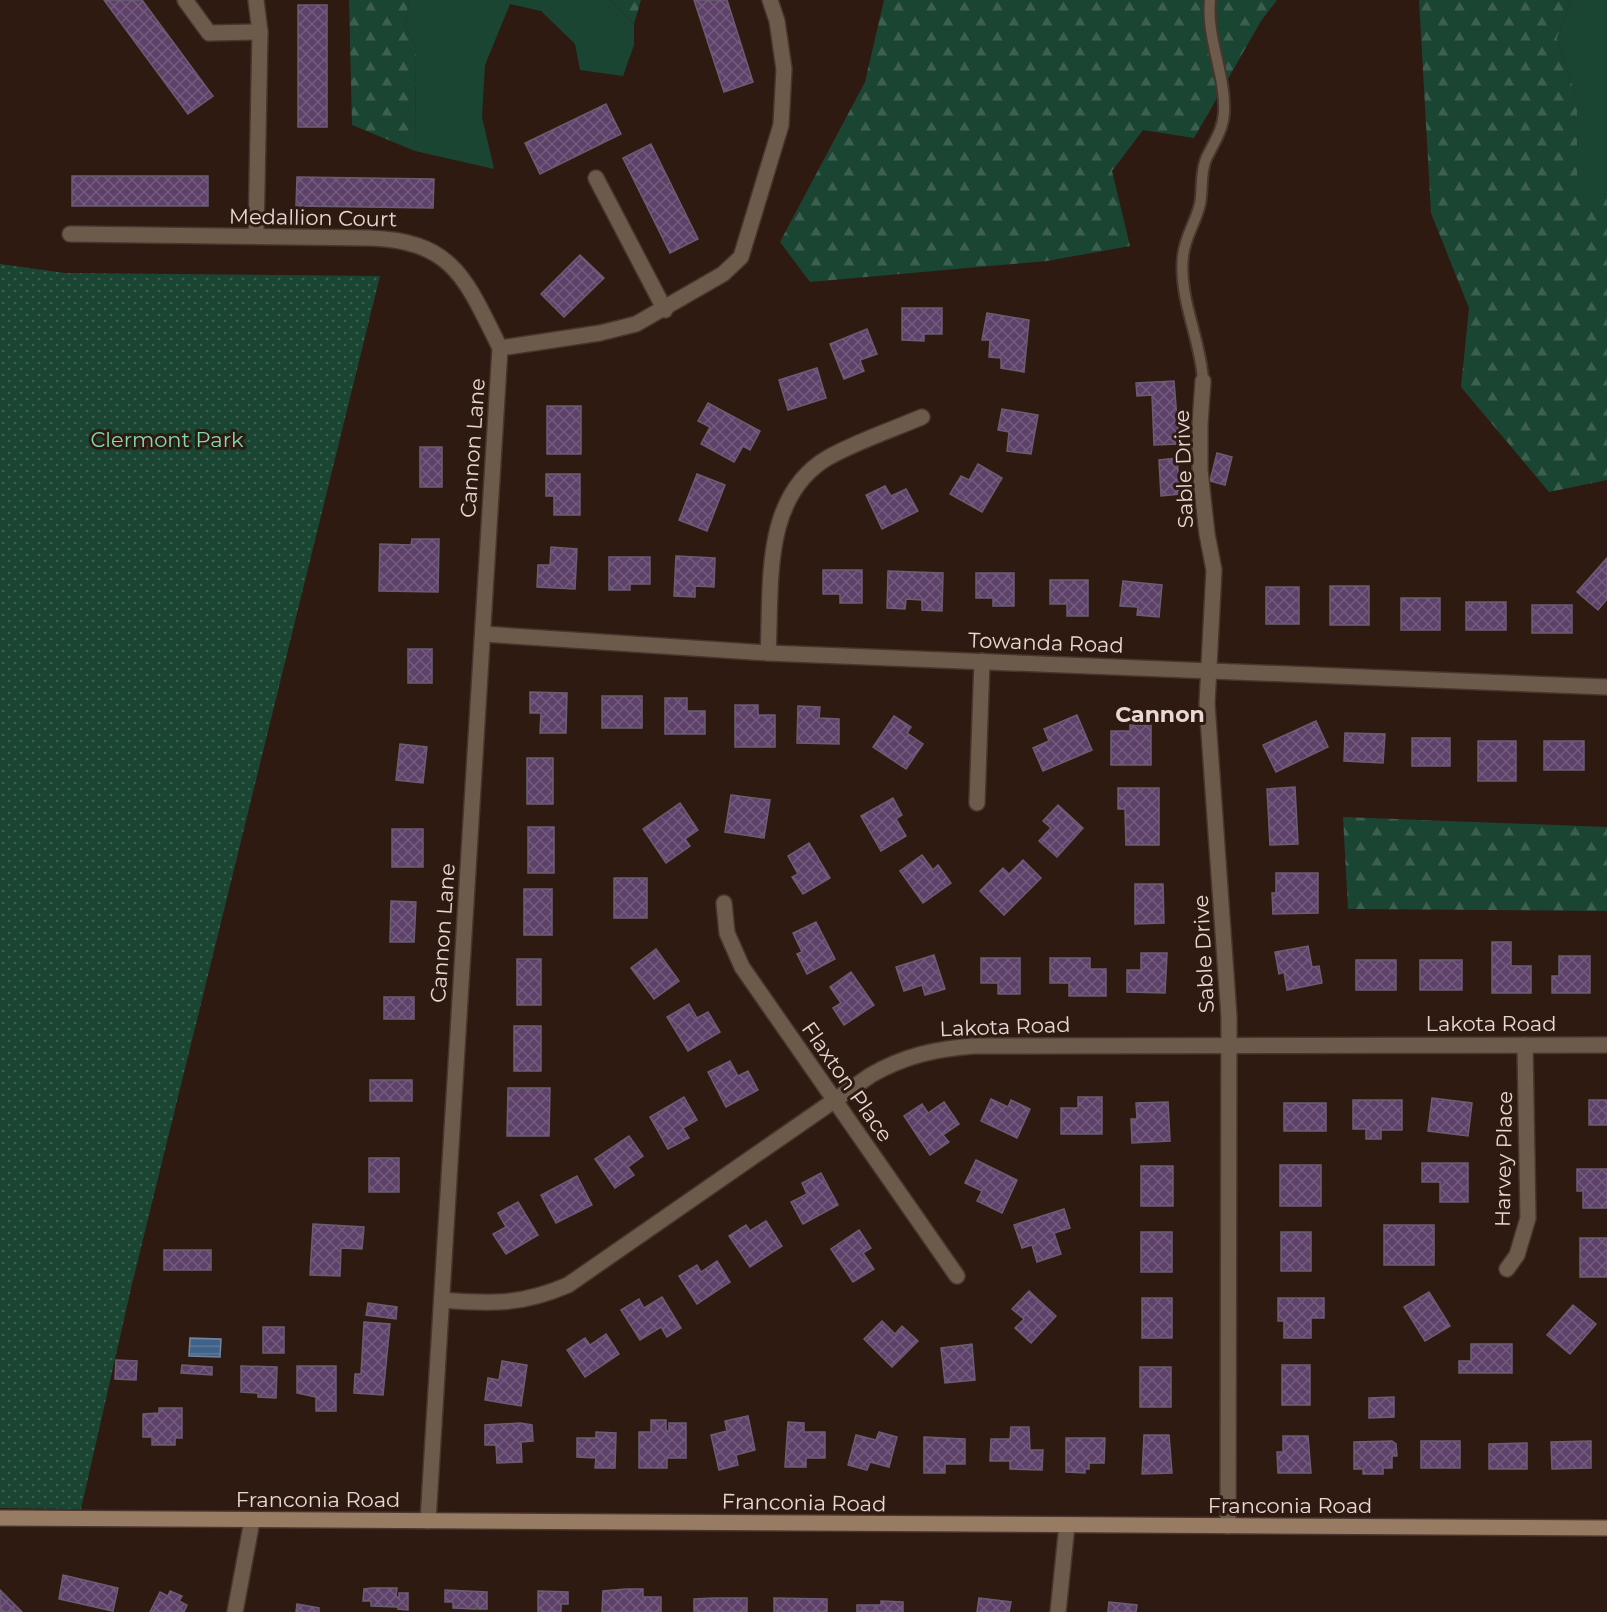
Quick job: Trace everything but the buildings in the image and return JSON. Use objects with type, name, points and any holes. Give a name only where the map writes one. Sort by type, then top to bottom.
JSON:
[{"type":"main road","name":"Franconia Road","points":[[0,1518],[1607,1528]]},
{"type":"street","points":[[185,0],[209,33],[260,32]]},
{"type":"street","points":[[256,0],[260,32],[256,236]]},
{"type":"street","points":[[500,348],[636,324],[665,310],[723,274],[741,257],[781,125],[784,99],[781,44],[770,0]]},
{"type":"street","points":[[596,178],[665,310]]},
{"type":"street","name":"Medallion Court","points":[[70,234],[393,238],[428,248],[450,265],[468,287],[500,348]]},
{"type":"street","name":"Cannon Lane","points":[[428,1521],[500,348]]},
{"type":"street","name":"Sable Drive","points":[[1203,381],[1200,471],[1207,534],[1214,570],[1207,704],[1225,943],[1229,1046],[1228,1526]]},
{"type":"street","points":[[768,652],[775,541],[783,509],[794,489],[808,473],[829,457],[922,417]]},
{"type":"street","name":"Towanda Road","points":[[483,634],[768,652],[1607,687]]},
{"type":"street","points":[[977,803],[982,661]]},
{"type":"street","name":"Flaxton Place","points":[[724,903],[727,933],[742,967],[957,1275]]},
{"type":"street","name":"Harvey Place","points":[[1507,1269],[1517,1255],[1528,1218],[1525,1045]]},
{"type":"street","name":"Lakota Road","points":[[442,1300],[510,1303],[542,1297],[568,1286],[891,1064],[926,1051],[945,1048],[1607,1045]]},
{"type":"street","points":[[235,1612],[252,1521]]},
{"type":"street","points":[[1058,1612],[1067,1525]]},
{"type":"lane","points":[[1203,381],[1202,361],[1183,279],[1182,258],[1186,236],[1200,202],[1202,174],[1224,114],[1223,93],[1212,43],[1210,0]]},
{"type":"green space","points":[[349,0],[409,0],[405,26],[416,47],[415,151],[352,125]]},
{"type":"green space","points":[[409,0],[610,0],[634,24],[634,45],[623,76],[580,70],[575,44],[541,11],[510,4],[485,65],[482,117],[494,169],[415,151],[416,47],[405,26]]},
{"type":"green space","points":[[610,0],[641,0],[634,24]]},
{"type":"green space","points":[[884,0],[1277,0],[1261,21],[1194,138],[1143,130],[1112,171],[1130,246],[1047,261],[810,282],[780,242],[865,82]]},
{"type":"green space","points":[[1419,0],[1571,0],[1557,38],[1577,99],[1577,189],[1607,195],[1607,480],[1549,492],[1461,387],[1469,308],[1431,213]]},
{"type":"green space","points":[[1571,0],[1607,0],[1607,195],[1577,190],[1577,99],[1557,38]]},
{"type":"green space","name":"Clermont Park","points":[[0,264],[65,273],[380,276],[132,1284],[81,1509],[0,1508]]},
{"type":"green space","points":[[1343,817],[1607,827],[1607,911],[1348,909]]},
{"type":"water","points":[[190,1338],[221,1339],[220,1357],[189,1356]]},
{"type":"district","name":"Cannon","points":[[1160,714]]}]
